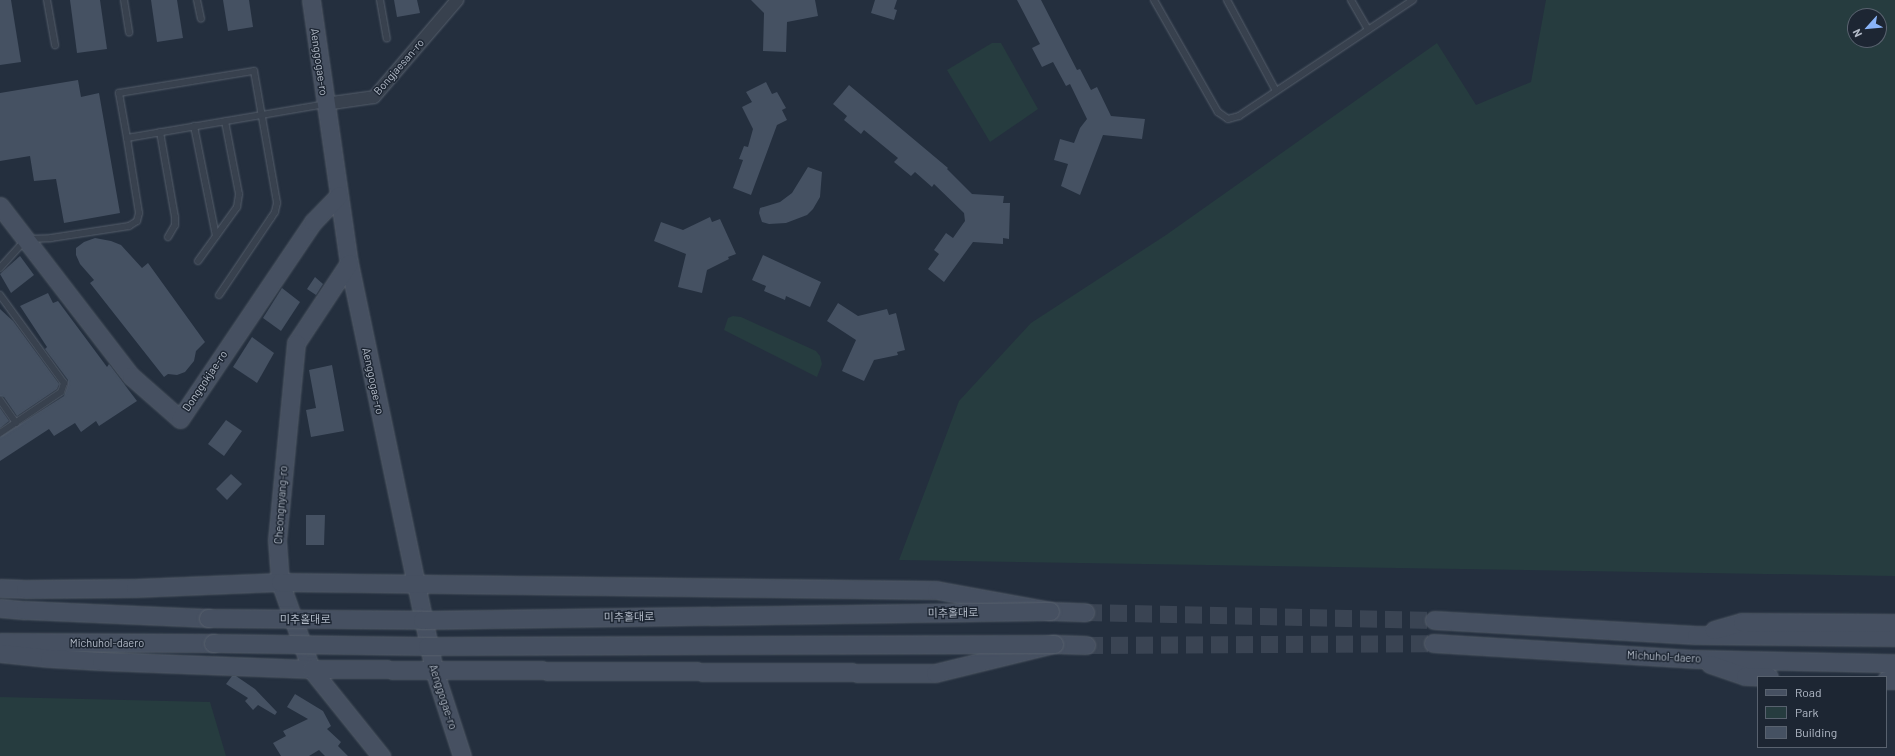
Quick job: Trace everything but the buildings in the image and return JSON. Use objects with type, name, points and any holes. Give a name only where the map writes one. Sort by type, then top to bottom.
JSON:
[{"type":"main road","name":"Aenggogae-ro","points":[[311,0],[349,263],[415,585],[434,670],[462,756]]},
{"type":"main road","name":"Donggokjae-ro","points":[[0,206],[131,376],[180,419],[313,222],[339,195]]},
{"type":"main road","name":"Cheongnyang-ro","points":[[349,263],[296,343],[277,540],[280,582],[311,669],[381,756]]},
{"type":"main road","points":[[0,588],[25,590],[135,588],[280,582],[415,585],[936,590],[1050,611],[1085,612]]},
{"type":"main road","name":"미추홀대로","points":[[0,608],[208,618],[422,620],[1050,611]]},
{"type":"main road","points":[[1434,620],[1696,635],[1895,637]]},
{"type":"main road","points":[[1696,635],[1742,622],[1895,623]]},
{"type":"main road","name":"Michuhol-daero","points":[[0,642],[427,646],[1054,644]]},
{"type":"main road","name":"Michuhol-daero","points":[[1433,643],[1697,659],[1895,663]]},
{"type":"main road","points":[[0,653],[101,661],[311,669],[935,672],[1054,644],[1086,645]]},
{"type":"main road","points":[[1697,659],[1745,676],[1757,676]]},
{"type":"street","name":"Bongjaesan-ro","points":[[325,104],[374,97],[457,0]]},
{"type":"lane","points":[[47,0],[55,46]]},
{"type":"lane","points":[[124,0],[129,33]]},
{"type":"lane","points":[[197,0],[201,19]]},
{"type":"lane","points":[[380,0],[387,38]]},
{"type":"lane","points":[[1154,0],[1218,112],[1228,119],[1240,116],[1413,0]]},
{"type":"lane","points":[[1227,0],[1276,91]]},
{"type":"lane","points":[[1351,0],[1368,30]]},
{"type":"lane","points":[[0,268],[26,239],[51,238],[129,226],[137,221],[139,213],[119,93],[254,71],[277,203],[275,212],[219,295]]},
{"type":"lane","points":[[127,138],[325,104]]},
{"type":"lane","points":[[198,261],[237,207],[239,194],[225,121]]},
{"type":"lane","points":[[194,126],[216,236]]},
{"type":"lane","points":[[160,132],[175,218],[175,225],[168,237]]},
{"type":"lane","points":[[0,295],[64,383],[61,392],[0,433]]},
{"type":"lane","points":[[0,400],[16,423]]},
{"type":"green space","points":[[1546,0],[1895,0],[1895,576],[899,560],[959,401],[1031,323],[1166,235],[1437,43],[1476,105],[1531,82]]},
{"type":"green space","points":[[992,43],[1001,43],[1038,109],[990,142],[947,70]]},
{"type":"green space","points":[[733,316],[741,317],[816,351],[820,356],[822,364],[817,377],[724,330],[728,318]]},
{"type":"green space","points":[[0,697],[210,702],[226,756],[0,756]]},
{"type":"tunnel","points":[[1085,612],[1434,620]]},
{"type":"tunnel","points":[[1086,645],[1433,643]]}]
